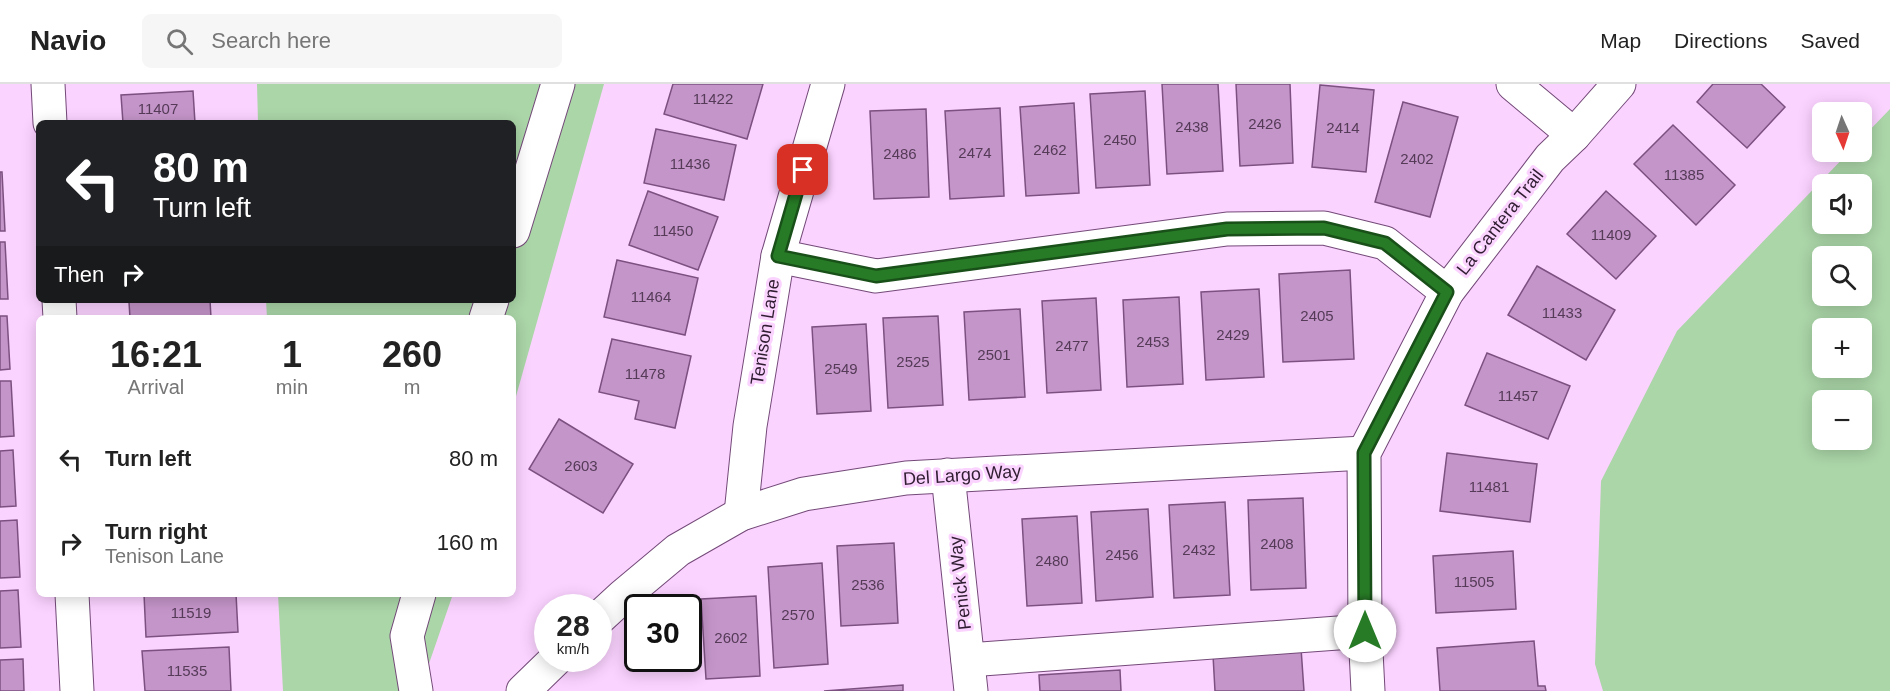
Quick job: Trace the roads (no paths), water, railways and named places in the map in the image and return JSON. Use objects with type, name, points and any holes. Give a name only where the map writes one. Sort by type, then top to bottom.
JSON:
[{"type":"street","points":[[48,84],[50,120]]},
{"type":"street","points":[[516,221],[558,84]]},
{"type":"street","name":"Tenison Lane","points":[[741,514],[750,426],[778,256],[828,84]]},
{"type":"street","points":[[1513,84],[1574,135]]},
{"type":"street","name":"La Cantera Trail","points":[[1368,691],[1365,631],[1364,453],[1447,292],[1550,158],[1574,135],[1619,84]]},
{"type":"street","points":[[778,256],[876,276],[1227,229],[1324,228],[1385,243],[1447,292]]},
{"type":"street","name":"Del Largo Way","points":[[612,606],[678,550],[741,514],[804,494],[906,477],[1364,453]]},
{"type":"street","name":"Penick Way","points":[[948,475],[970,676]]},
{"type":"street","points":[[72,597],[77,691]]},
{"type":"street","points":[[416,691],[407,636],[418,597]]},
{"type":"street","points":[[970,676],[1365,631]]},
{"type":"street","points":[[524,691],[543,672]]}]
